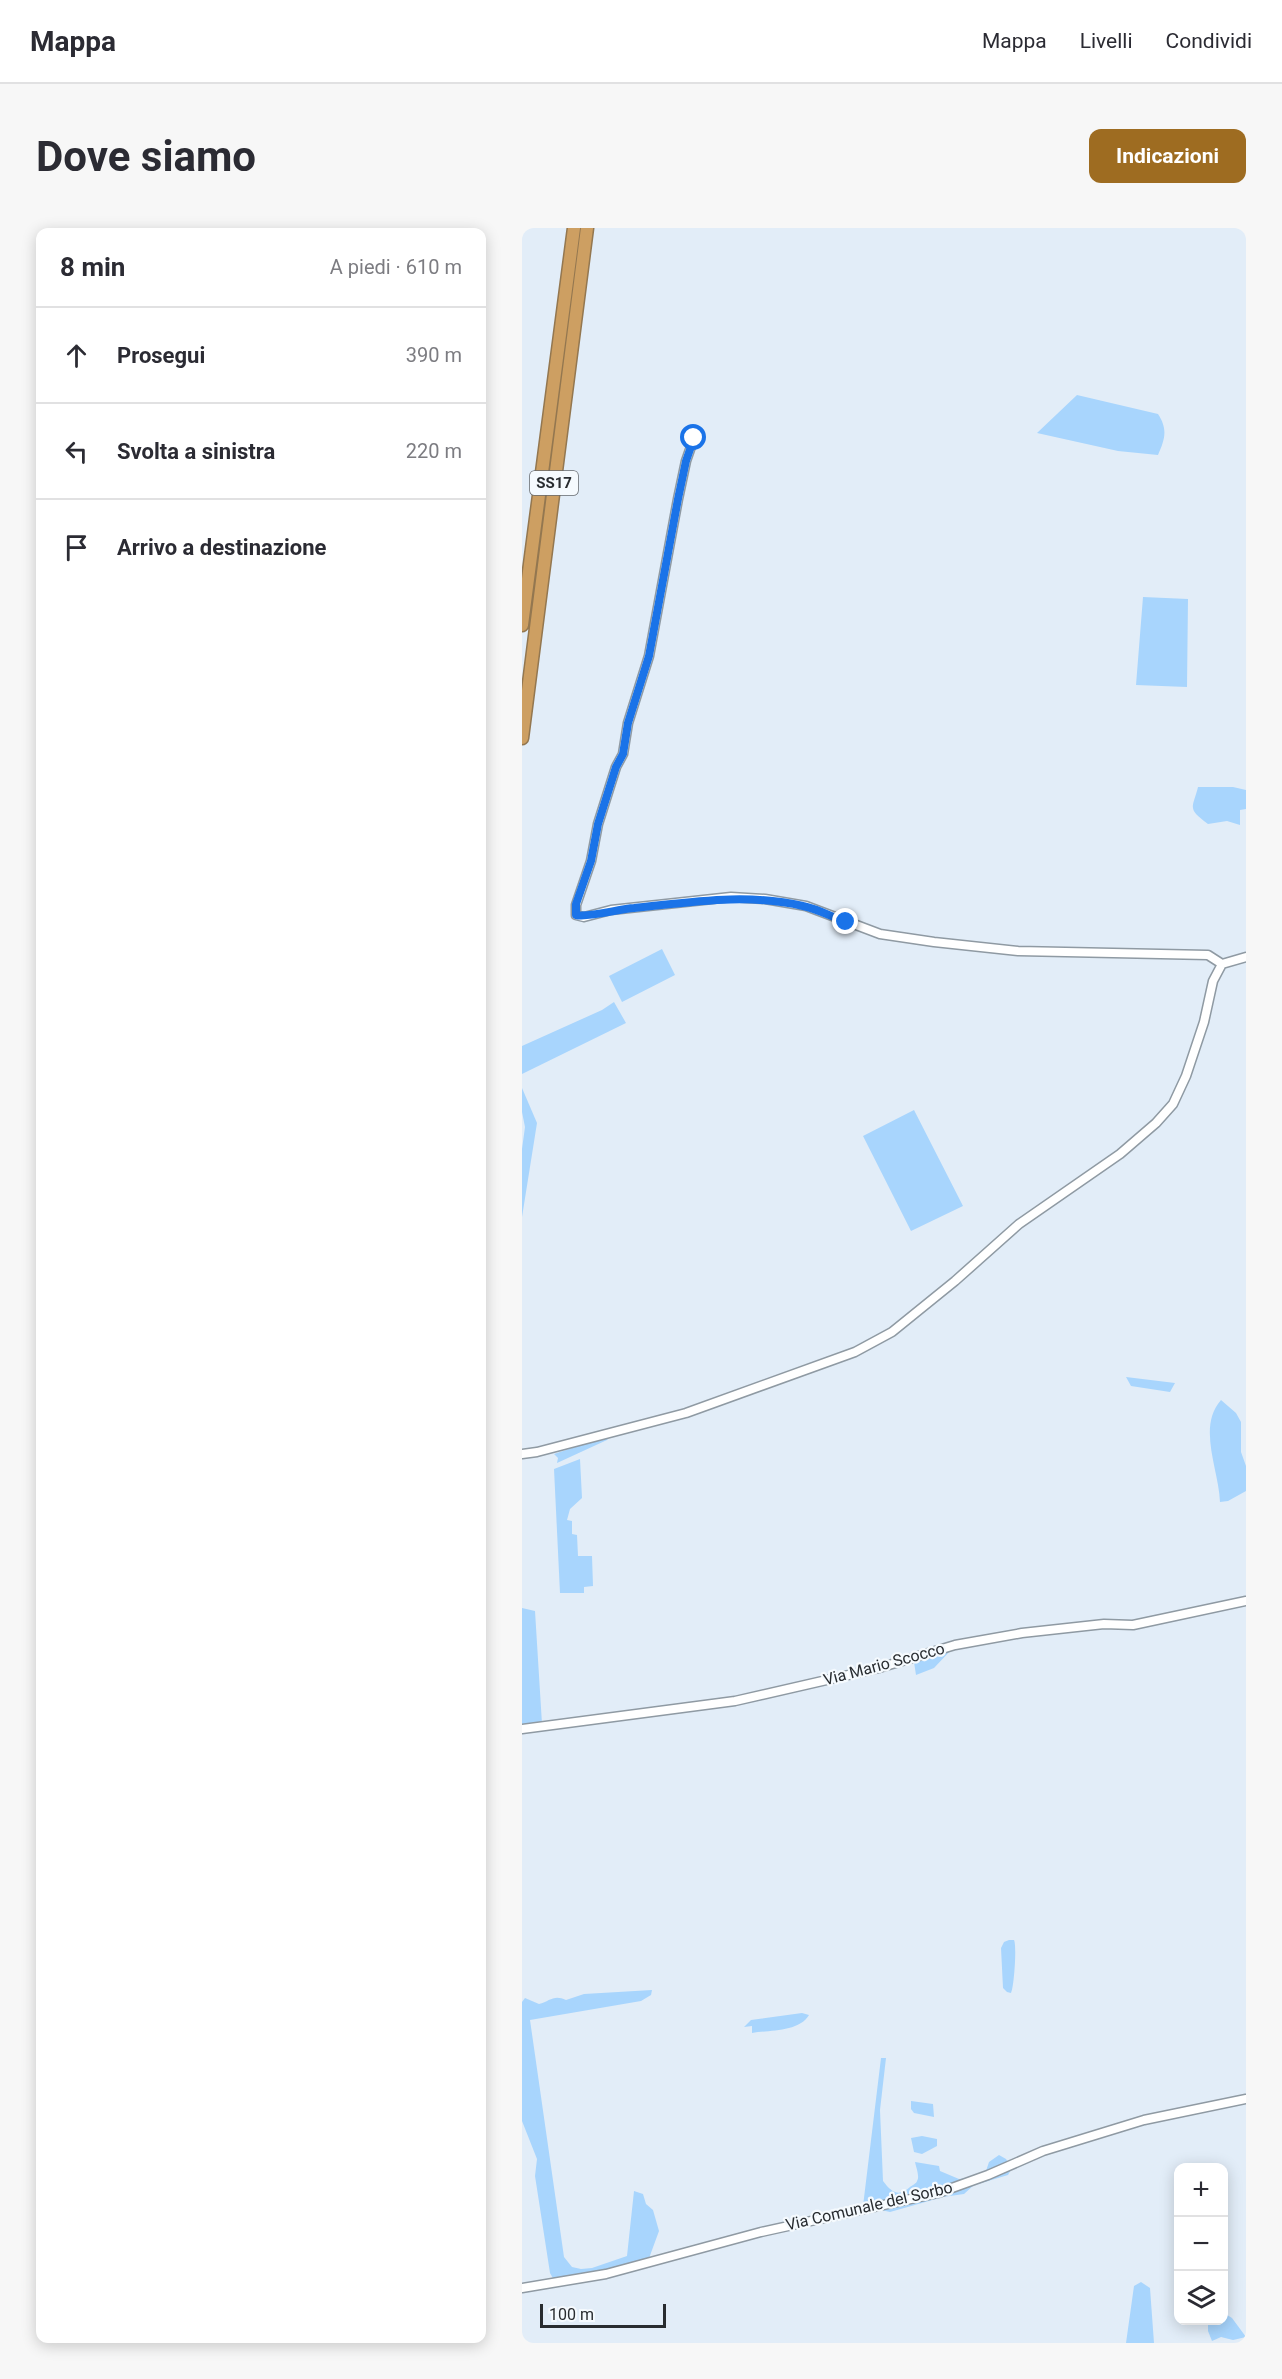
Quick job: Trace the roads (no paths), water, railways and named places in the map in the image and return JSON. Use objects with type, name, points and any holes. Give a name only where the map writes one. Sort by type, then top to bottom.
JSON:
[{"type":"highway","name":"SS17","points":[[522,625],[574,228]]},
{"type":"highway","name":"SS17","points":[[522,738],[587,228]]},
{"type":"street","points":[[694,438],[686,461],[678,499],[649,656],[628,723],[623,754],[616,767],[598,824],[591,861],[576,904],[576,915],[584,917],[612,910],[731,897],[765,899],[806,906],[880,934],[934,942],[1018,951],[1208,955],[1222,964]]},
{"type":"street","points":[[522,1454],[686,1413],[855,1352],[891,1332],[955,1281],[1019,1224],[1120,1154],[1156,1123],[1173,1104],[1186,1076],[1204,1022],[1213,981],[1222,964],[1246,957]]},
{"type":"street","name":"Via Mario Scocco","points":[[522,1729],[735,1701],[879,1668],[955,1645],[1022,1633],[1104,1624],[1133,1625],[1246,1601]]},
{"type":"street","name":"Via Comunale del Sorbo","points":[[522,2288],[606,2274],[760,2232],[939,2193],[1043,2151],[1144,2120],[1246,2099]]}]
